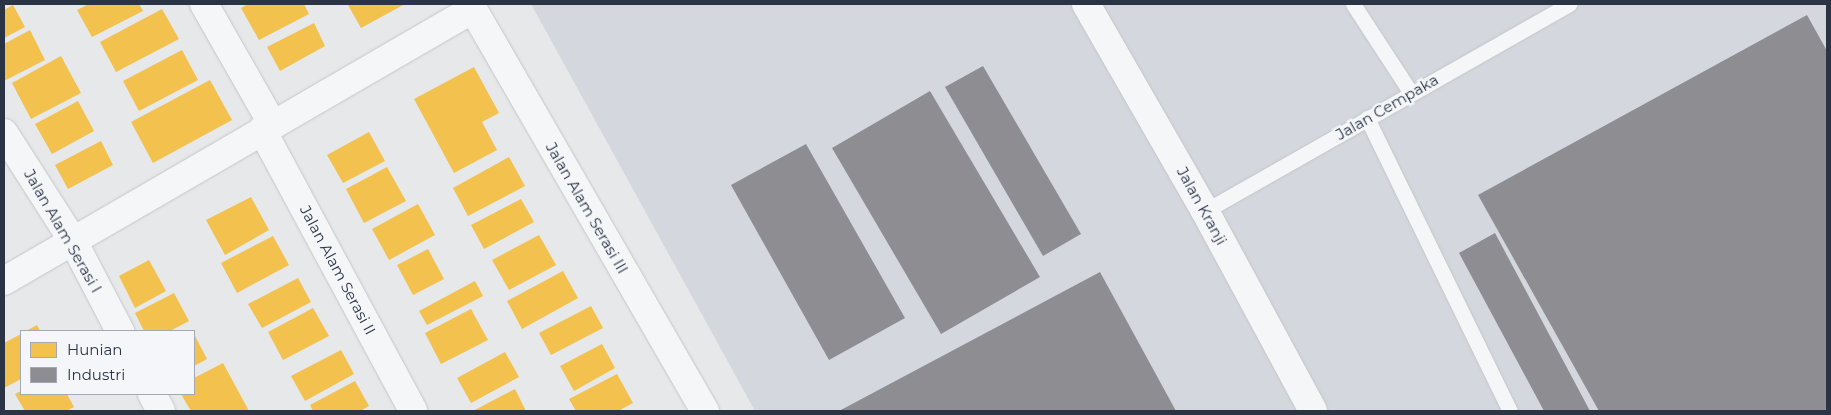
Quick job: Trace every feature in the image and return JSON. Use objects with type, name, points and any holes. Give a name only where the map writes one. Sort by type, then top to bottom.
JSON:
[{"type":"street","name":"Jalan Alam Serasi II","points":[[204,4],[413,411]]},
{"type":"street","name":"Jalan Kranji","points":[[1086,4],[1206,211],[1313,411]]},
{"type":"street","points":[[4,281],[267,128],[471,6]]},
{"type":"street","name":"Jalan Alam Serasi III","points":[[471,6],[705,411]]},
{"type":"street","name":"Jalan Alam Serasi I","points":[[4,133],[73,241],[119,330]]},
{"type":"street","points":[[153,395],[161,411]]},
{"type":"lane","points":[[1353,4],[1411,93]]},
{"type":"lane","name":"Jalan Cempaka","points":[[1206,211],[1569,4]]},
{"type":"lane","points":[[1367,118],[1510,411]]},
{"type":"shaded area","points":[[531,4],[1827,4],[1827,411],[755,411]]},
{"type":"building: Hunian","points":[[89,4],[139,4],[143,11],[92,37],[77,10]]},
{"type":"building: Hunian","points":[[248,4],[304,4],[309,14],[259,40],[241,8]]},
{"type":"building: Hunian","points":[[350,4],[405,4],[361,28],[348,5]]},
{"type":"building: Hunian","points":[[13,5],[25,27],[4,38],[4,10]]},
{"type":"building: Hunian","points":[[162,9],[179,39],[116,72],[100,42]]},
{"type":"building: Hunian","points":[[314,23],[325,46],[280,71],[267,47]]},
{"type":"building: Hunian","points":[[30,30],[45,60],[4,81],[4,44]]},
{"type":"building: Hunian","points":[[182,50],[198,80],[139,111],[123,81]]},
{"type":"building: Hunian","points":[[61,56],[81,93],[31,119],[12,83]]},
{"type":"building: Hunian","points":[[474,67],[499,113],[482,122],[497,150],[454,173],[414,99]]},
{"type":"building: Hunian","points":[[210,80],[232,120],[153,163],[131,122]]},
{"type":"building: Hunian","points":[[78,101],[94,131],[52,154],[35,124]]},
{"type":"building: Hunian","points":[[369,132],[385,161],[343,183],[327,155]]},
{"type":"building: Hunian","points":[[101,141],[113,165],[68,189],[55,165]]},
{"type":"building: Hunian","points":[[509,157],[525,186],[468,216],[453,188]]},
{"type":"building: Hunian","points":[[387,167],[406,201],[364,223],[346,189]]},
{"type":"building: Hunian","points":[[251,197],[269,230],[225,255],[206,220]]},
{"type":"building: Hunian","points":[[521,199],[534,222],[484,249],[471,225]]},
{"type":"building: Hunian","points":[[418,204],[435,235],[389,260],[372,229]]},
{"type":"building: Hunian","points":[[539,235],[556,265],[509,290],[492,260]]},
{"type":"building: Hunian","points":[[273,236],[289,265],[237,293],[221,263]]},
{"type":"building: Hunian","points":[[428,249],[444,279],[413,295],[397,265]]},
{"type":"building: Hunian","points":[[149,260],[166,291],[135,308],[119,276]]},
{"type":"building: Hunian","points":[[563,271],[578,298],[522,329],[507,301]]},
{"type":"building: Hunian","points":[[298,278],[311,302],[262,328],[248,304]]},
{"type":"building: Hunian","points":[[475,281],[483,296],[427,325],[419,311]]},
{"type":"building: Hunian","points":[[174,293],[189,321],[172,330],[144,330],[135,313]]},
{"type":"building: Hunian","points":[[591,306],[603,328],[551,355],[539,333]]},
{"type":"building: Hunian","points":[[313,308],[329,336],[283,360],[268,332]]},
{"type":"building: Hunian","points":[[471,309],[488,340],[441,364],[425,333]]},
{"type":"building: Hunian","points":[[37,325],[40,330],[28,330]]},
{"type":"building: Hunian","points":[[20,335],[20,380],[4,388],[4,343]]},
{"type":"building: Hunian","points":[[195,336],[207,359],[195,365]]},
{"type":"building: Hunian","points":[[602,344],[615,368],[574,391],[560,366]]},
{"type":"building: Hunian","points":[[341,350],[354,374],[305,401],[291,376]]},
{"type":"building: Hunian","points":[[505,352],[519,377],[471,403],[457,378]]},
{"type":"building: Hunian","points":[[223,363],[249,411],[191,411],[182,395],[195,395],[195,377]]},
{"type":"building: Hunian","points":[[617,374],[633,403],[618,411],[576,411],[569,399]]},
{"type":"building: Hunian","points":[[355,381],[369,406],[360,411],[313,411],[310,405]]},
{"type":"building: Hunian","points":[[515,389],[526,411],[473,411]]},
{"type":"building: Hunian","points":[[20,392],[20,395],[68,395],[74,407],[66,411],[25,411],[15,394]]},
{"type":"building: Industri","points":[[1807,15],[1827,51],[1827,411],[1599,411],[1478,195]]},
{"type":"building: Industri","points":[[983,66],[1081,234],[1043,256],[945,87]]},
{"type":"building: Industri","points":[[930,91],[1040,277],[941,334],[832,148]]},
{"type":"building: Industri","points":[[806,144],[905,318],[829,360],[731,185]]},
{"type":"building: Industri","points":[[1495,233],[1590,411],[1544,411],[1459,253]]},
{"type":"building: Industri","points":[[1100,272],[1176,411],[839,411]]}]
